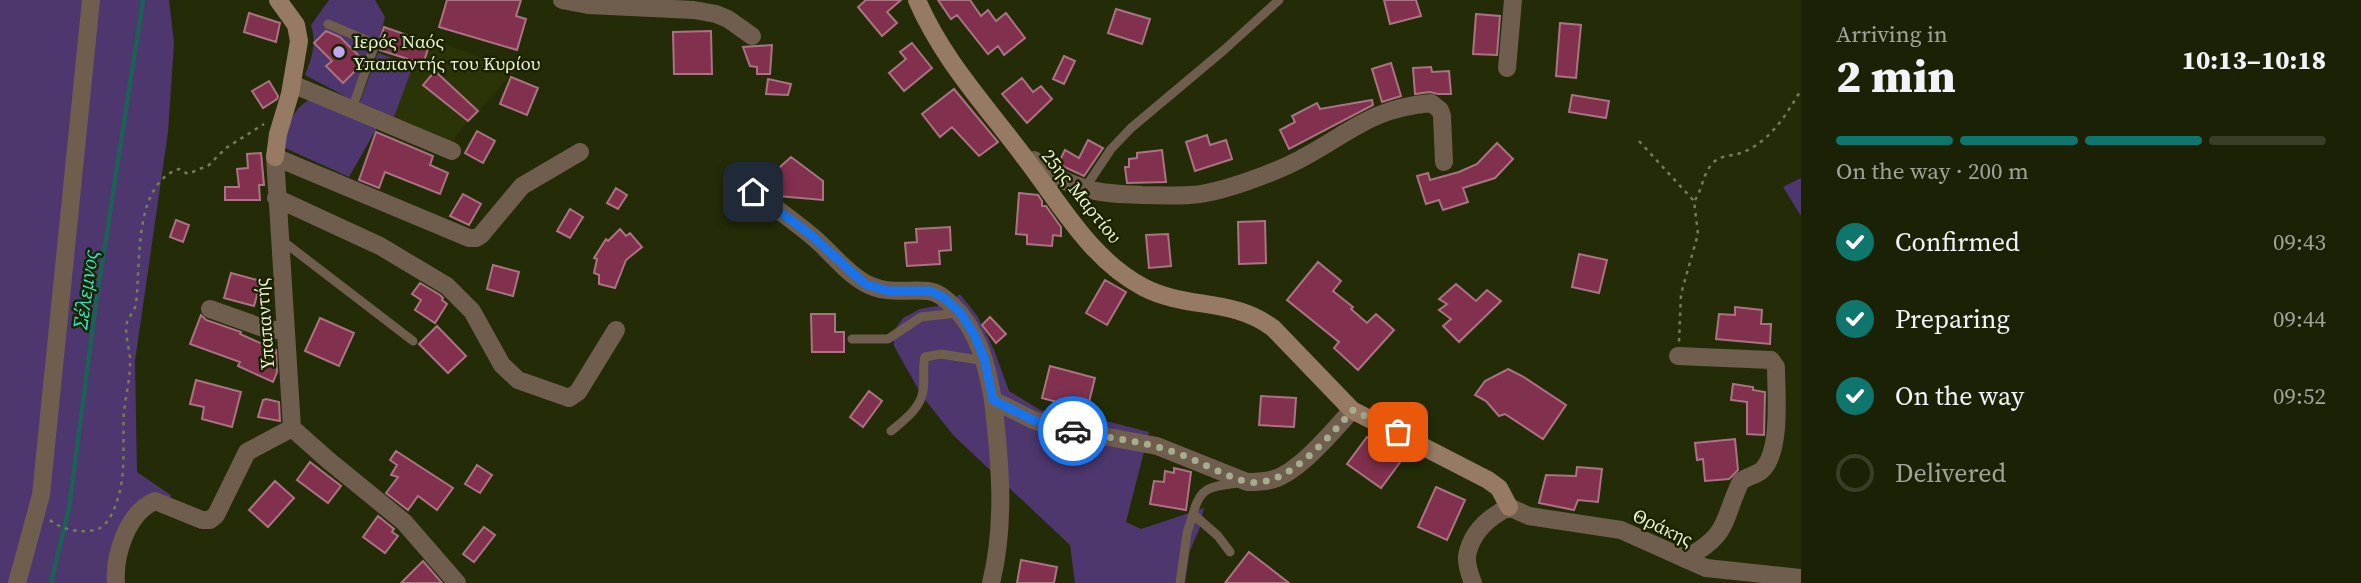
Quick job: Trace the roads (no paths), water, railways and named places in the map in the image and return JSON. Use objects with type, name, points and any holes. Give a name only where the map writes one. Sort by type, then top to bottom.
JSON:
[{"type":"street","points":[[17,583],[41,495],[91,0]]},
{"type":"street","name":"Υπαπαντής","points":[[278,0],[291,16],[298,31],[299,50],[278,134],[275,157],[292,428]]},
{"type":"street","points":[[562,0],[588,5],[705,12],[728,19],[752,36]]},
{"type":"street","name":"25ης Μαρτίου","points":[[917,0],[926,23],[952,64],[1095,250],[1120,273],[1168,297],[1240,309],[1261,319],[1353,410],[1489,480],[1499,488],[1509,507]]},
{"type":"street","points":[[1507,68],[1513,0]]},
{"type":"street","points":[[292,84],[452,151]]},
{"type":"street","points":[[1028,162],[1034,160],[1043,164],[1055,176],[1085,188],[1137,195],[1192,195],[1213,191],[1283,168],[1386,110],[1431,103],[1443,116],[1444,162]]},
{"type":"street","points":[[275,157],[476,239],[522,186],[580,152]]},
{"type":"street","points":[[735,173],[753,192],[811,235],[865,284],[888,291],[930,291],[943,297],[960,312],[975,336],[985,361],[998,447],[1000,532],[991,583]]},
{"type":"street","points":[[276,198],[380,246],[447,286],[472,311],[502,365],[518,380],[569,398],[578,392],[616,330]]},
{"type":"street","points":[[210,309],[266,329],[286,331]]},
{"type":"street","points":[[1678,356],[1771,360],[1776,367],[1775,439],[1771,454],[1761,471],[1741,481],[1728,517],[1717,536],[1685,559]]},
{"type":"street","points":[[993,400],[1033,420],[1060,428],[1157,446],[1247,482],[1285,475],[1320,445],[1353,410]]},
{"type":"street","points":[[116,583],[120,547],[130,526],[147,504],[155,501],[202,520],[210,520],[216,515],[247,452],[292,428],[404,522],[457,583]]},
{"type":"street","points":[[1473,583],[1467,562],[1472,541],[1485,523],[1509,507]]},
{"type":"street","name":"Θράκης","points":[[1509,507],[1530,516],[1621,530],[1697,566],[1801,578]]},
{"type":"lane","points":[[1085,188],[1111,149],[1131,128],[1279,0]]},
{"type":"lane","points":[[328,24],[376,44],[352,108]]},
{"type":"lane","points":[[279,237],[413,341]]},
{"type":"lane","points":[[852,340],[888,339],[921,317],[960,312]]},
{"type":"lane","points":[[891,432],[909,416],[921,399],[925,357],[941,354],[985,361]]},
{"type":"lane","points":[[1180,583],[1187,533],[1200,494],[1211,488],[1247,482]]},
{"type":"lane","points":[[1193,514],[1218,536],[1230,552]]},
{"type":"waterway","name":"Σέλεμνος","points":[[51,583],[69,508],[96,303],[143,0]]},
{"type":"place","name":"Ιερός Ναός Υπαπαντής του Κυρίου","points":[[339,52]]}]
